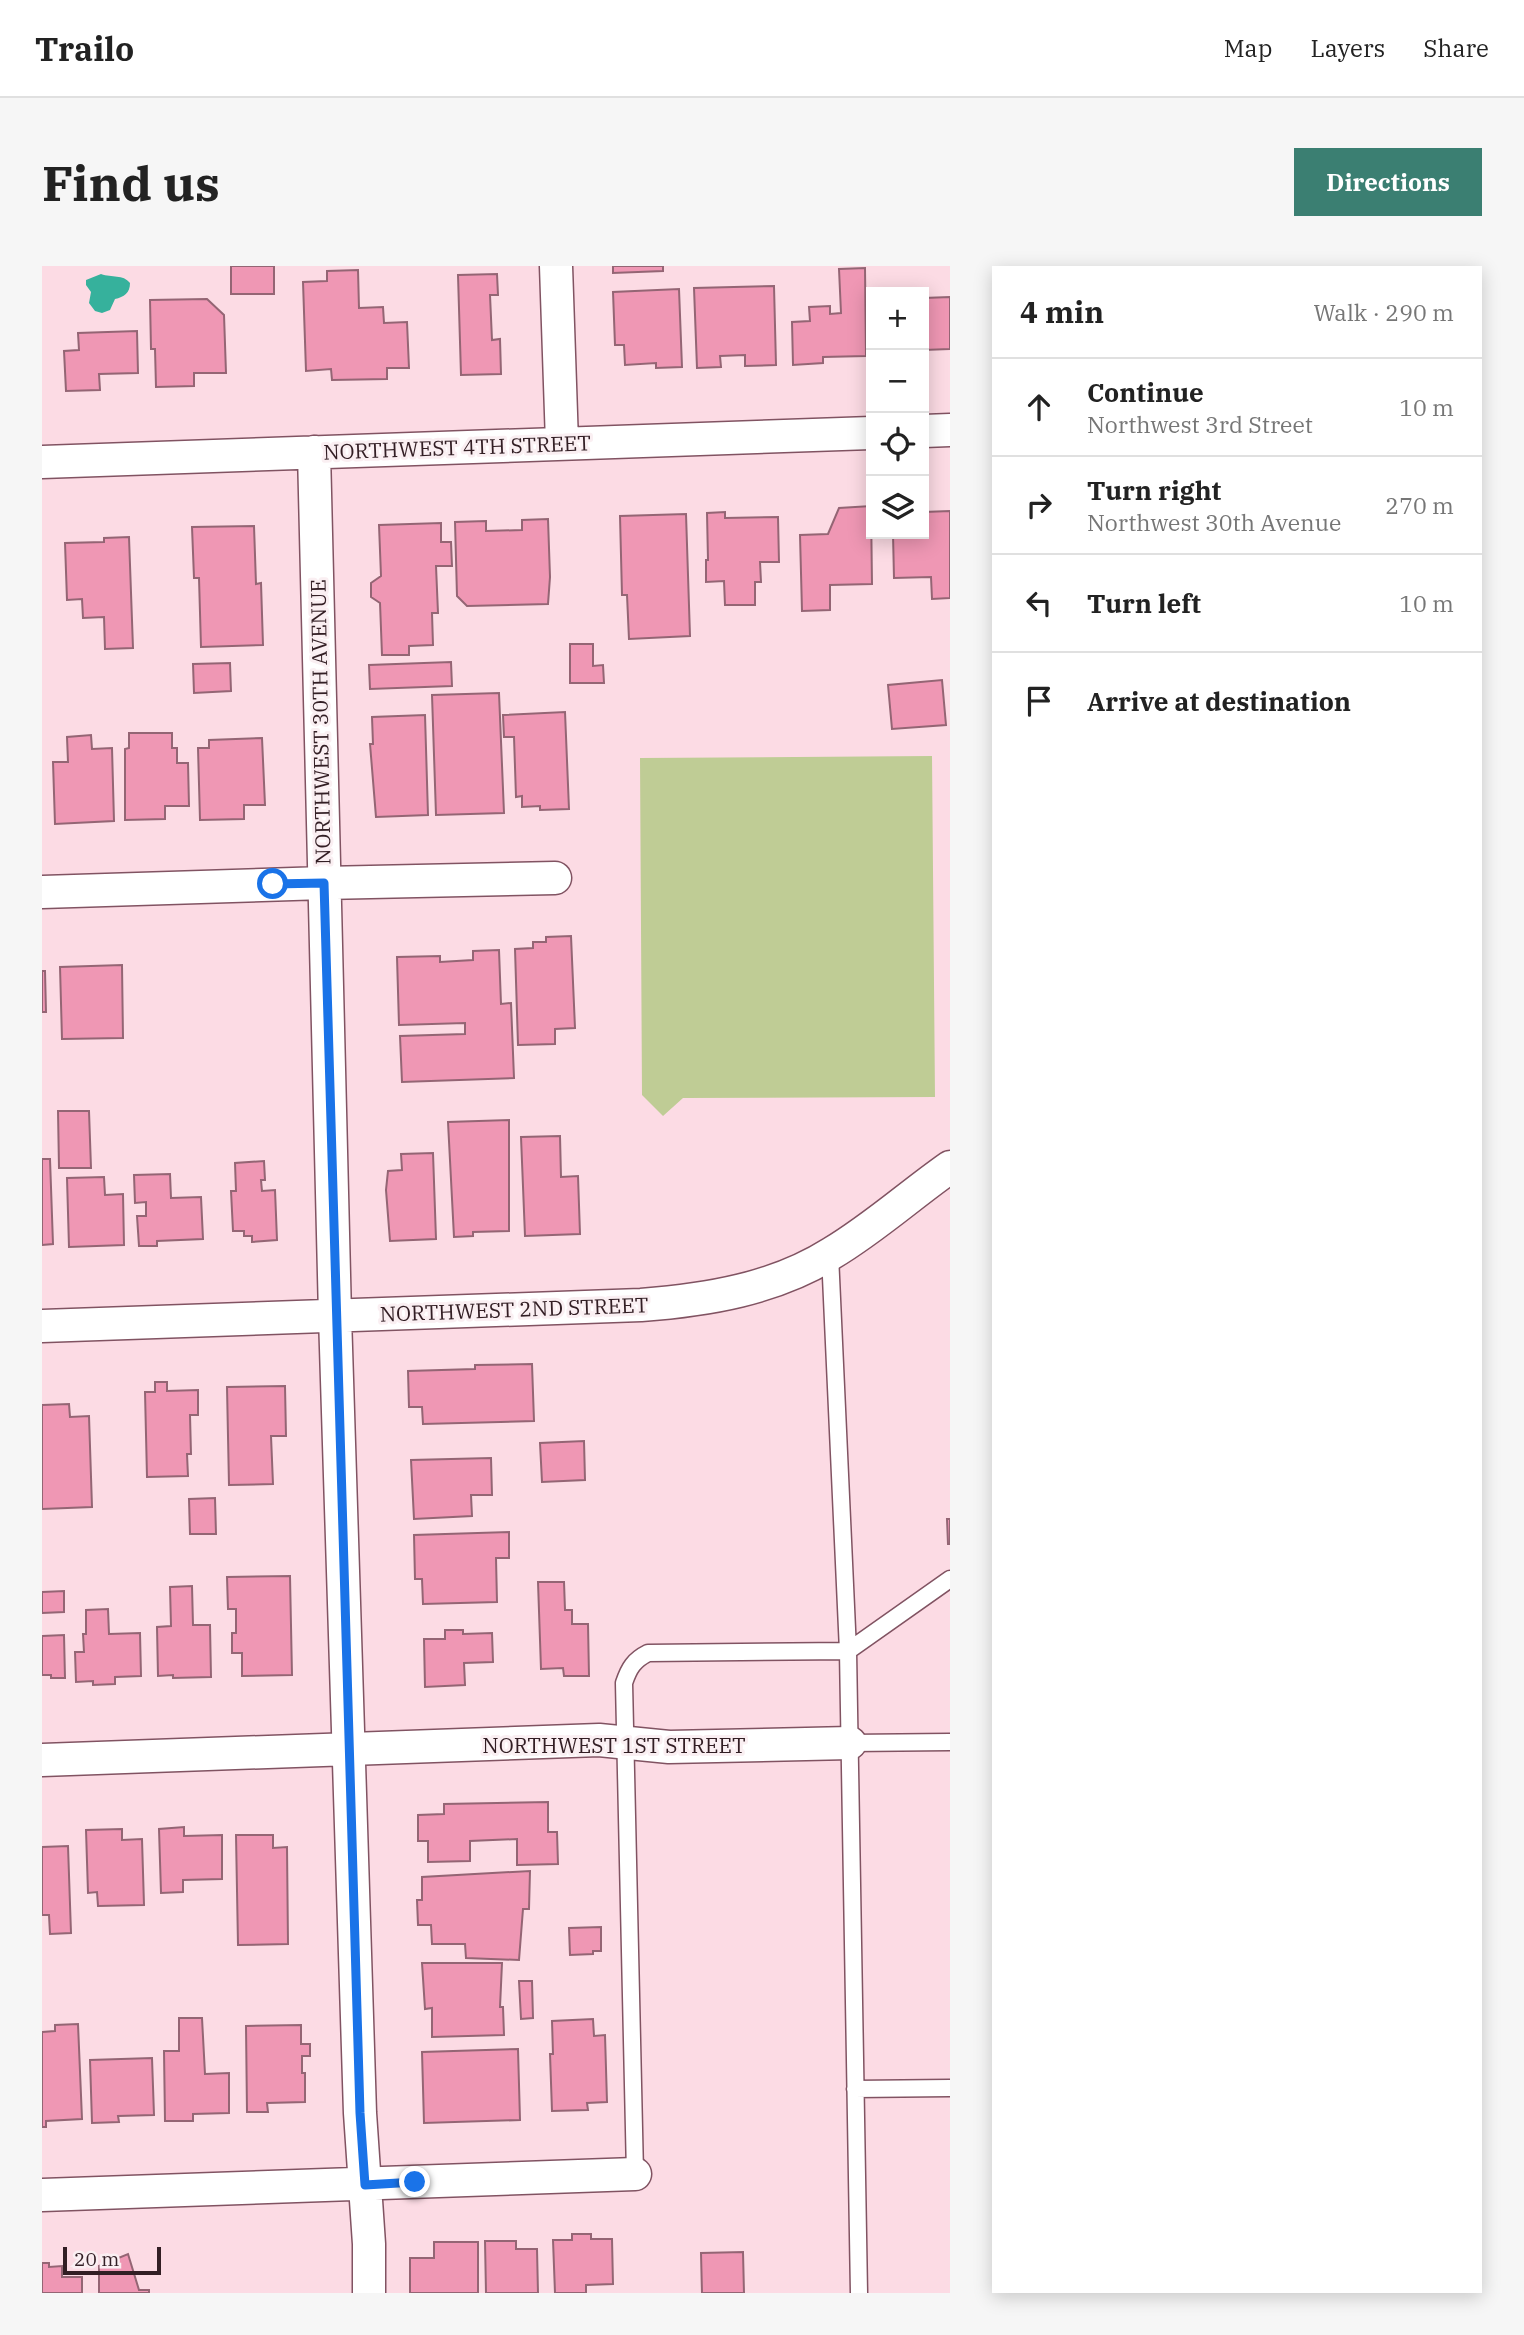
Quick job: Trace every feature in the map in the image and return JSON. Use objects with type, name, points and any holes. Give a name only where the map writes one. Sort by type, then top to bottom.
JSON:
[{"type":"street","points":[[556,266],[562,443]]},
{"type":"street","points":[[929,431],[950,430]]},
{"type":"street","name":"NORTHWEST 4TH STREET","points":[[42,462],[866,433]]},
{"type":"street","name":"NORTHWEST 30TH AVENUE","points":[[314,452],[335,1316],[360,2113],[369,2293]]},
{"type":"street","points":[[42,892],[555,878]]},
{"type":"street","name":"NORTHWEST 2ND STREET","points":[[42,1326],[680,1302],[721,1296],[762,1285],[830,1255],[950,1167]]},
{"type":"street","name":"NORTHWEST 1ST STREET","points":[[42,1760],[599,1740],[669,1747],[850,1743]]},
{"type":"street","points":[[42,2195],[635,2174]]},
{"type":"lane","points":[[830,1255],[848,1651],[859,2293]]},
{"type":"lane","points":[[635,2174],[624,1683],[628,1670],[636,1659],[648,1653],[848,1651],[950,1578]]},
{"type":"lane","points":[[850,1743],[950,1742]]},
{"type":"lane","points":[[855,2089],[950,2088]]},
{"type":"shaded area","points":[[101,274],[121,277],[130,283],[126,294],[115,299],[110,310],[102,313],[95,311],[89,303],[91,292],[86,285],[86,280]]},
{"type":"shaded area","points":[[932,756],[935,1097],[683,1098],[663,1116],[642,1095],[640,758]]},
{"type":"building","points":[[231,266],[274,266],[274,294],[231,294]]},
{"type":"building","points":[[613,266],[663,266],[663,271],[613,273]]},
{"type":"building","points":[[865,268],[866,356],[823,357],[823,363],[793,365],[792,322],[810,321],[809,307],[830,306],[830,314],[841,313],[839,269]]},
{"type":"building","points":[[358,270],[359,308],[383,307],[384,323],[407,322],[409,368],[387,368],[387,379],[332,380],[331,369],[306,371],[303,282],[327,281],[327,271]]},
{"type":"building","points":[[497,274],[498,295],[490,295],[492,340],[500,339],[501,374],[461,375],[458,275]]},
{"type":"building","points":[[774,286],[776,365],[745,366],[745,355],[720,356],[721,367],[697,368],[694,288]]},
{"type":"building","points":[[679,289],[682,367],[656,368],[656,363],[625,365],[624,345],[615,345],[613,292]]},
{"type":"building","points":[[950,297],[950,349],[929,350],[929,298]]},
{"type":"building","points":[[207,299],[224,315],[226,373],[194,373],[194,386],[156,387],[155,349],[151,349],[150,300]]},
{"type":"building","points":[[137,331],[138,373],[99,374],[100,390],[66,391],[64,351],[79,350],[78,333]]},
{"type":"building","points":[[866,506],[866,539],[871,539],[872,584],[830,585],[830,610],[802,611],[800,535],[828,534],[839,508]]},
{"type":"building","points":[[950,511],[950,598],[932,599],[931,577],[894,578],[893,539],[929,539],[929,512]]},
{"type":"building","points":[[725,512],[725,518],[778,517],[779,562],[760,562],[761,582],[755,582],[755,605],[725,605],[724,581],[706,582],[707,513]]},
{"type":"building","points":[[686,514],[690,636],[629,639],[627,595],[622,595],[620,516]]},
{"type":"building","points":[[548,519],[548,604],[467,606],[457,596],[455,522],[486,521],[486,531],[522,530],[522,520]]},
{"type":"building","points":[[441,523],[441,542],[451,542],[452,566],[436,566],[438,613],[432,613],[433,645],[409,646],[409,655],[382,655],[380,603],[371,597],[371,583],[381,576],[379,525]]},
{"type":"building","points":[[254,526],[256,584],[261,583],[263,645],[201,647],[199,578],[194,578],[192,527]]},
{"type":"building","points":[[129,537],[133,648],[105,649],[104,617],[83,618],[82,599],[67,600],[65,543],[104,542],[104,538]]},
{"type":"building","points":[[570,644],[593,644],[593,666],[603,665],[604,683],[570,683]]},
{"type":"building","points":[[451,662],[452,686],[370,689],[369,665]]},
{"type":"building","points":[[230,663],[231,691],[194,693],[193,664]]},
{"type":"building","points":[[942,680],[946,725],[892,729],[888,685]]},
{"type":"building","points":[[499,693],[504,813],[436,815],[432,695]]},
{"type":"building","points":[[565,712],[569,809],[540,810],[540,806],[522,807],[522,796],[516,797],[514,737],[504,737],[503,715]]},
{"type":"building","points":[[425,715],[428,815],[376,817],[370,744],[373,744],[372,717]]},
{"type":"building","points":[[129,733],[172,733],[172,748],[177,748],[177,763],[188,763],[189,806],[165,806],[165,819],[125,820],[125,749],[129,748]]},
{"type":"building","points":[[91,735],[92,749],[112,748],[114,821],[55,824],[53,762],[68,762],[67,737]]},
{"type":"building","points":[[262,738],[265,805],[244,805],[244,819],[200,820],[198,748],[209,748],[209,740]]},
{"type":"building","points":[[571,936],[575,1028],[555,1029],[555,1044],[518,1045],[515,949],[533,948],[533,942],[546,942],[546,937]]},
{"type":"building","points":[[499,950],[501,1004],[511,1003],[514,1078],[402,1082],[400,1036],[465,1034],[465,1023],[399,1025],[397,957],[440,956],[440,962],[473,960],[473,951]]},
{"type":"building","points":[[122,965],[123,1038],[62,1039],[60,967]]},
{"type":"building","points":[[42,971],[45,971],[46,1012],[42,1012]]},
{"type":"building","points":[[58,1111],[89,1111],[91,1168],[59,1168]]},
{"type":"building","points":[[509,1120],[509,1231],[473,1232],[473,1236],[454,1237],[448,1122]]},
{"type":"building","points":[[560,1136],[561,1177],[578,1176],[580,1234],[525,1236],[521,1137]]},
{"type":"building","points":[[433,1153],[436,1239],[390,1241],[386,1190],[388,1171],[402,1170],[401,1154]]},
{"type":"building","points":[[42,1159],[50,1159],[53,1244],[42,1245]]},
{"type":"building","points":[[264,1161],[265,1180],[261,1180],[262,1191],[275,1190],[277,1240],[252,1242],[252,1236],[244,1236],[244,1231],[233,1231],[231,1191],[236,1191],[235,1163]]},
{"type":"building","points":[[170,1174],[171,1198],[201,1197],[203,1239],[157,1241],[157,1246],[139,1246],[137,1216],[146,1216],[146,1202],[135,1203],[134,1175]]},
{"type":"building","points":[[104,1177],[105,1195],[123,1194],[124,1245],[69,1247],[67,1178]]},
{"type":"building","points":[[532,1364],[534,1421],[423,1424],[422,1407],[409,1407],[408,1371],[475,1369],[475,1365]]},
{"type":"building","points":[[155,1382],[167,1382],[167,1391],[198,1390],[198,1415],[190,1415],[191,1454],[187,1454],[188,1476],[147,1477],[145,1392],[155,1392]]},
{"type":"building","points":[[285,1386],[286,1436],[271,1436],[273,1484],[229,1485],[227,1387]]},
{"type":"building","points":[[69,1404],[70,1417],[89,1416],[92,1507],[42,1509],[42,1405]]},
{"type":"building","points":[[584,1441],[585,1480],[542,1482],[540,1443]]},
{"type":"building","points":[[491,1458],[492,1495],[471,1495],[472,1516],[414,1519],[411,1460]]},
{"type":"building","points":[[215,1498],[216,1534],[190,1534],[189,1499]]},
{"type":"building","points":[[947,1519],[950,1519],[950,1544],[948,1544]]},
{"type":"building","points":[[509,1532],[509,1558],[496,1558],[497,1602],[423,1604],[422,1579],[415,1579],[414,1535]]},
{"type":"building","points":[[290,1576],[292,1675],[242,1676],[242,1653],[232,1653],[232,1633],[236,1633],[236,1609],[228,1609],[227,1577]]},
{"type":"building","points":[[538,1582],[564,1582],[565,1610],[572,1610],[572,1624],[588,1624],[589,1676],[564,1676],[563,1668],[541,1669]]},
{"type":"building","points":[[192,1586],[193,1625],[210,1625],[211,1677],[158,1676],[157,1627],[171,1626],[170,1587]]},
{"type":"building","points":[[64,1591],[64,1612],[42,1613],[42,1592]]},
{"type":"building","points":[[108,1609],[109,1634],[140,1633],[141,1676],[115,1677],[115,1684],[93,1685],[93,1681],[76,1682],[75,1652],[84,1652],[86,1610]]},
{"type":"building","points":[[445,1630],[463,1630],[463,1634],[492,1633],[493,1662],[464,1663],[465,1685],[425,1687],[424,1639],[445,1639]]},
{"type":"building","points":[[64,1635],[65,1678],[42,1675],[42,1636]]},
{"type":"building","points":[[548,1802],[548,1832],[557,1832],[558,1864],[517,1865],[517,1839],[470,1841],[470,1861],[428,1862],[428,1841],[418,1841],[418,1815],[444,1814],[444,1804]]},
{"type":"building","points":[[184,1827],[184,1836],[222,1835],[222,1879],[183,1880],[183,1892],[161,1893],[159,1829]]},
{"type":"building","points":[[122,1829],[122,1840],[142,1839],[144,1905],[98,1906],[97,1892],[88,1893],[86,1830]]},
{"type":"building","points":[[236,1835],[273,1835],[273,1848],[287,1847],[288,1944],[238,1945]]},
{"type":"building","points":[[68,1846],[71,1933],[50,1934],[49,1915],[42,1915],[42,1847]]},
{"type":"building","points":[[530,1871],[529,1909],[523,1909],[519,1960],[466,1958],[465,1944],[432,1944],[431,1925],[418,1925],[417,1900],[422,1900],[422,1877]]},
{"type":"building","points":[[601,1927],[601,1951],[570,1955],[569,1928]]},
{"type":"building","points":[[422,1963],[502,1963],[500,2007],[503,2007],[504,2035],[432,2037],[432,2008],[425,2009]]},
{"type":"building","points":[[519,1981],[532,1981],[533,2018],[521,2019]]},
{"type":"building","points":[[179,2018],[202,2018],[205,2074],[229,2073],[229,2113],[193,2114],[193,2121],[165,2121],[164,2051],[179,2051]]},
{"type":"building","points":[[593,2019],[594,2036],[605,2035],[607,2102],[587,2103],[588,2110],[552,2111],[552,2021]]},
{"type":"building","points":[[78,2024],[82,2119],[46,2121],[46,2127],[42,2127],[42,2032],[55,2031],[55,2025]]},
{"type":"building","points":[[301,2025],[301,2044],[310,2044],[310,2056],[302,2056],[305,2102],[267,2103],[268,2112],[247,2112],[246,2026]]},
{"type":"building","points":[[518,2049],[520,2120],[424,2123],[422,2052]]},
{"type":"building","points":[[152,2058],[154,2115],[118,2116],[119,2122],[92,2123],[90,2060]]},
{"type":"building","points":[[572,2234],[591,2234],[591,2239],[612,2239],[613,2284],[586,2285],[586,2293],[555,2293],[553,2240],[572,2240]]},
{"type":"building","points":[[485,2241],[516,2241],[516,2249],[537,2249],[538,2293],[486,2293]]},
{"type":"building","points":[[434,2242],[478,2242],[478,2293],[410,2293],[410,2258],[434,2258]]},
{"type":"building","points":[[743,2252],[744,2293],[702,2293],[701,2253]]},
{"type":"building","points":[[128,2254],[139,2290],[149,2290],[149,2293],[99,2293],[99,2266]]},
{"type":"building","points":[[42,2263],[49,2263],[49,2267],[62,2266],[62,2277],[82,2277],[82,2293],[42,2293]]},
{"type":"route","points":[[273,884],[324,883],[360,2113],[365,2185],[415,2182]]}]
